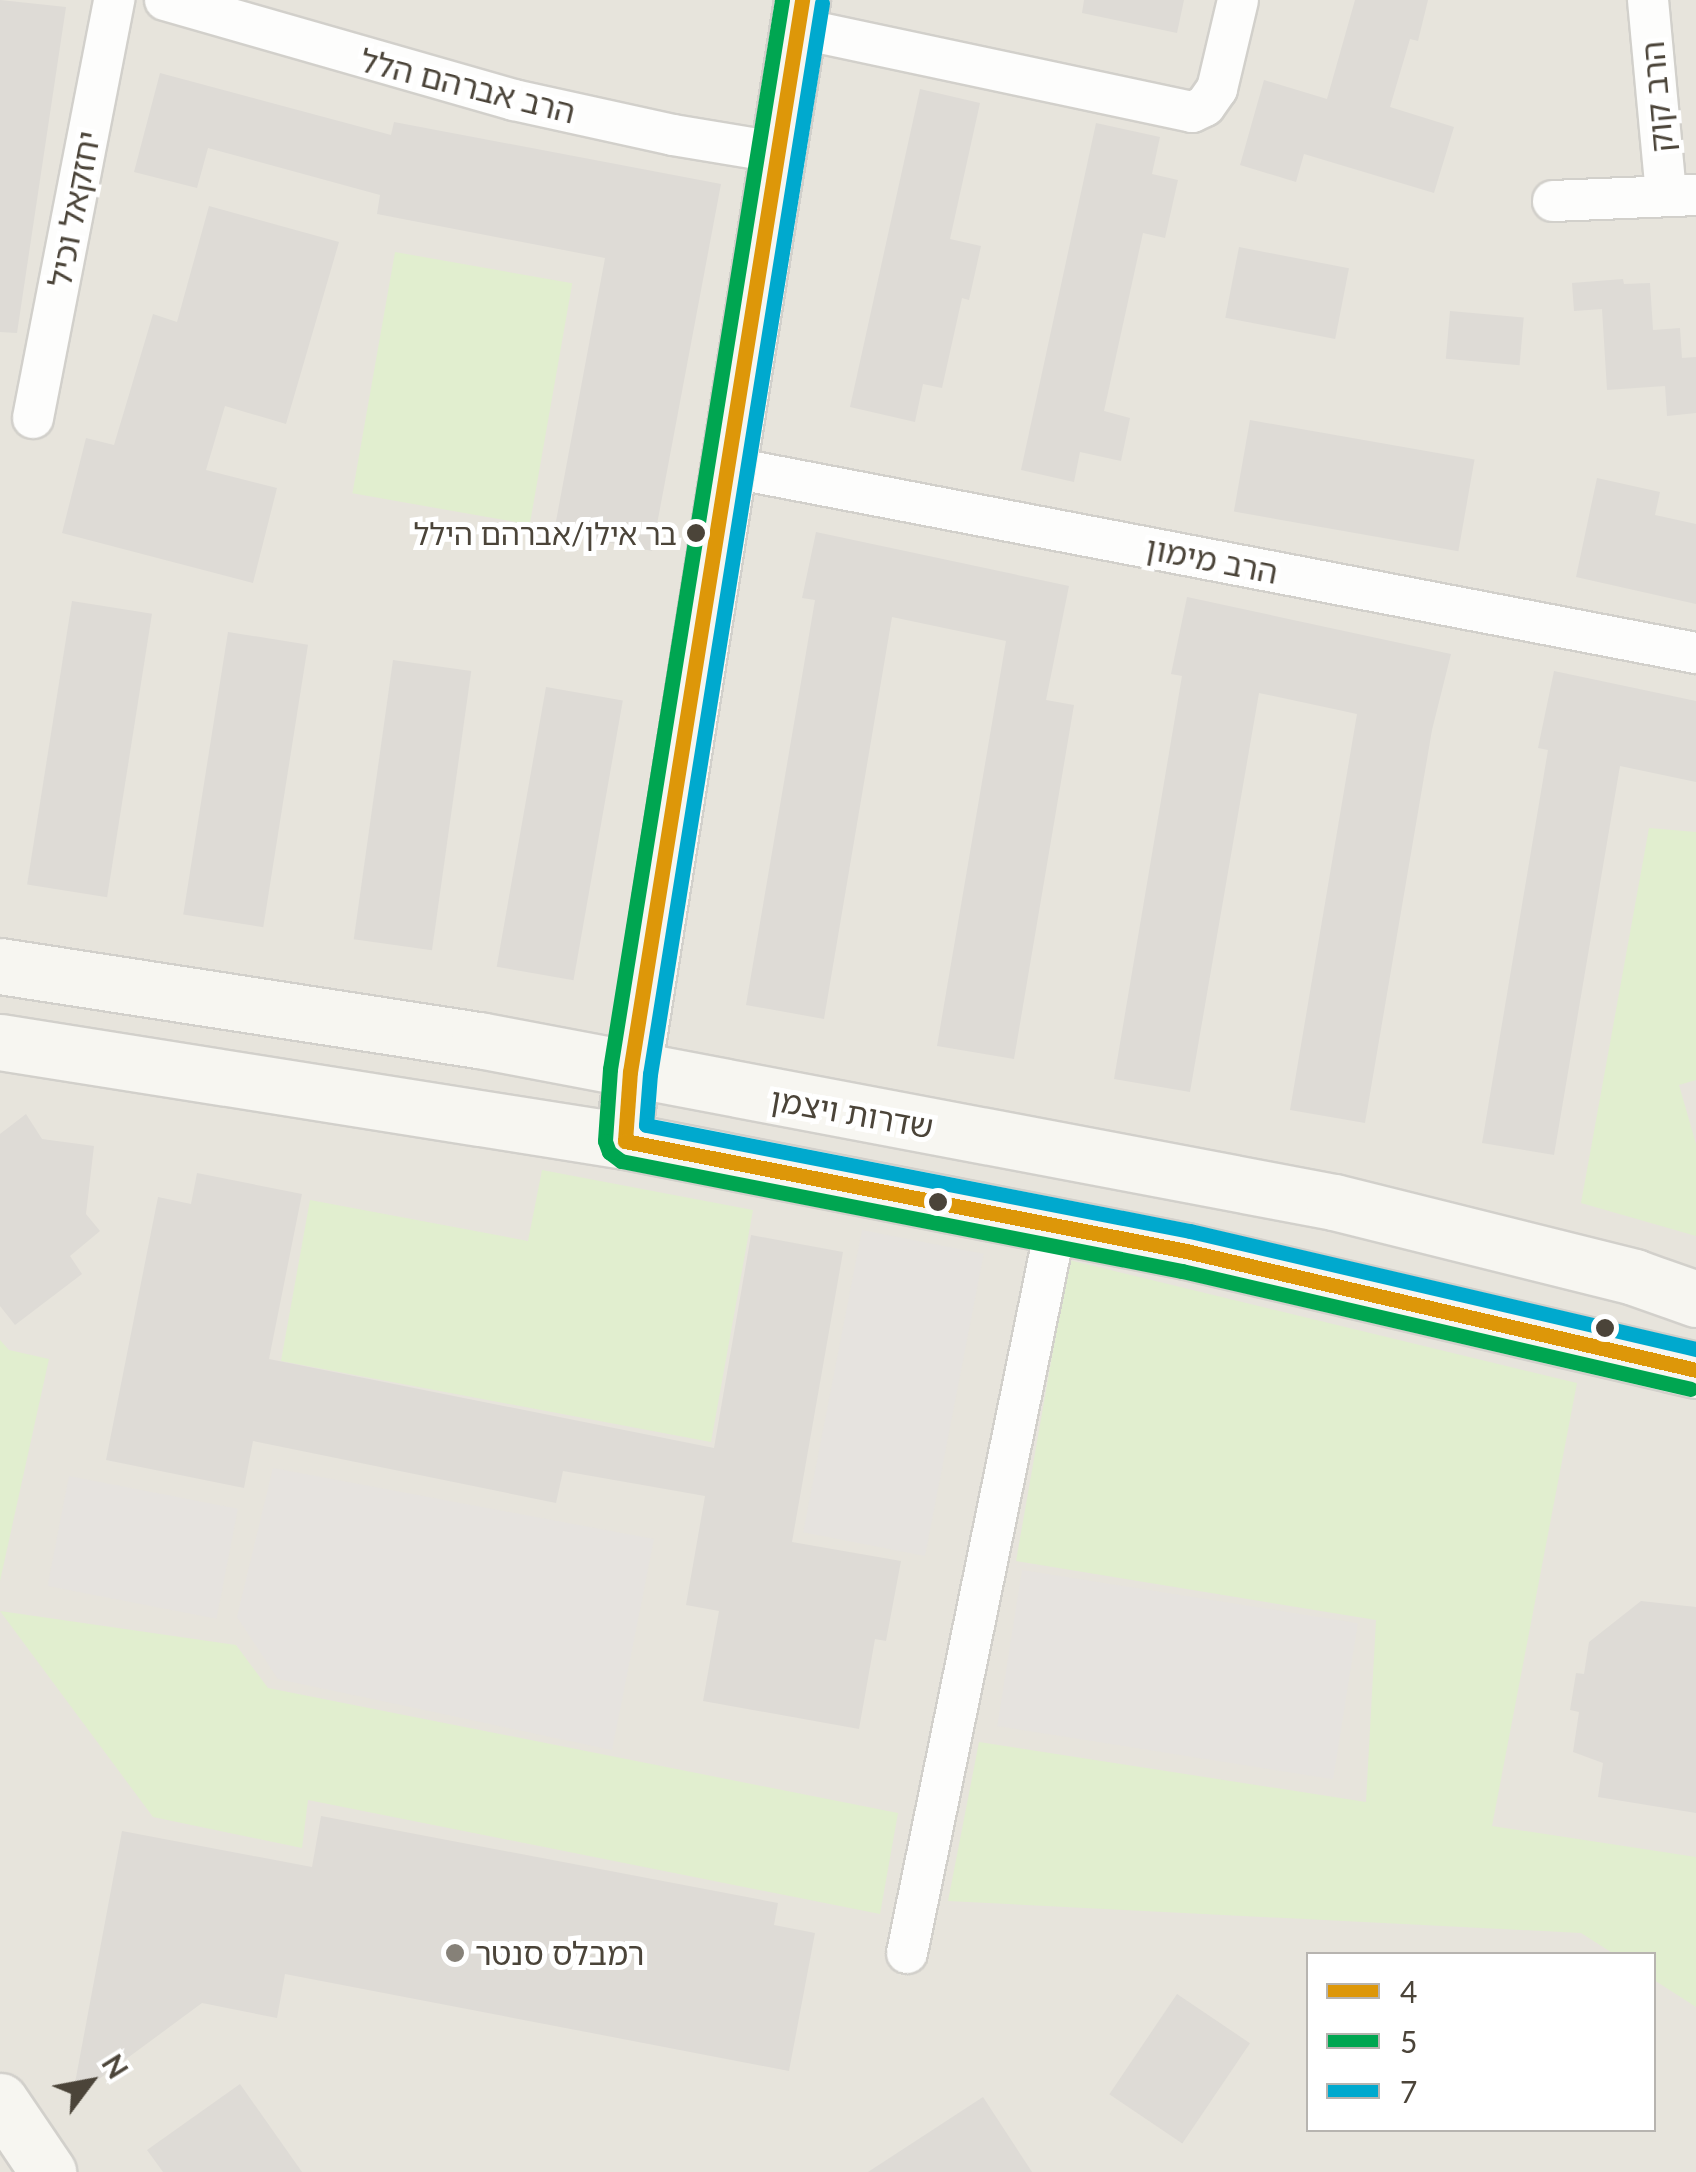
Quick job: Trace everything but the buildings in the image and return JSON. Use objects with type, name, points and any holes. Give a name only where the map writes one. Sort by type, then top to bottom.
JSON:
[{"type":"main road","points":[[625,1141],[630,1072],[799,9]]},
{"type":"main road","name":"שדרות ויצמן","points":[[0,966],[344,1016],[1334,1202],[1634,1277],[1696,1300]]},
{"type":"main road","points":[[0,1042],[625,1141],[1224,1260],[1696,1370]]},
{"type":"main road","points":[[0,2101],[48,2172]]},
{"type":"street","name":"יחזקאל וכיל","points":[[33,418],[114,0]]},
{"type":"street","name":"הרב אברהם הלל","points":[[164,0],[514,100],[672,135],[776,152]]},
{"type":"street","points":[[799,9],[1192,112],[1205,106],[1217,89],[1238,0]]},
{"type":"street","name":"הרב קוק","points":[[1553,201],[1681,195],[1648,0]]},
{"type":"street","name":"הרב מימון","points":[[728,467],[1696,653]]},
{"type":"street","points":[[907,1953],[1056,1229]]},
{"type":"shaded area","points":[[0,0],[1696,0],[1696,2172],[0,2172]]},
{"type":"shaded area","points":[[862,1230],[984,1254],[925,1556],[803,1532]]},
{"type":"shaded area","points":[[273,1468],[654,1539],[612,1750],[278,1679],[237,1617]]},
{"type":"shaded area","points":[[69,1476],[238,1509],[216,1619],[48,1586]]},
{"type":"shaded area","points":[[1022,1570],[1358,1623],[1333,1779],[997,1726]]},
{"type":"green space","points":[[395,252],[572,283],[530,525],[352,493]]},
{"type":"green space","points":[[1649,828],[1696,832],[1696,1080],[1679,1085],[1696,1144],[1696,1236],[1581,1203]]},
{"type":"green space","points":[[542,1170],[753,1210],[711,1442],[281,1361],[310,1200],[528,1241]]},
{"type":"green space","points":[[1069,1260],[1577,1383],[1492,1826],[1696,1857],[1696,2007],[1656,1981],[1656,1952],[1611,1952],[1581,1933],[948,1901],[979,1742],[1366,1802],[1376,1620],[1016,1561]]},
{"type":"green space","points":[[0,1340],[9,1350],[49,1359],[0,1581]]},
{"type":"green space","points":[[0,1611],[236,1645],[268,1688],[898,1813],[880,1914],[308,1800],[302,1848],[153,1817]]},
{"type":"transit line","name":"5","points":[[782,0],[610,1069],[605,1141],[609,1152],[621,1161],[1182,1271],[1691,1389]]},
{"type":"transit line","name":"4","points":[[625,1141],[630,1072],[802,0]]},
{"type":"transit line","name":"7","points":[[822,3],[650,1074],[646,1125],[1190,1231],[1696,1349]]},
{"type":"transit line","name":"4","points":[[625,1141],[1186,1251],[1696,1370]]},
{"type":"place","name":"בר אילן/אברהם הילל","points":[[696,533]]},
{"type":"place","name":"רמבלס סנטר","points":[[455,1953]]}]
